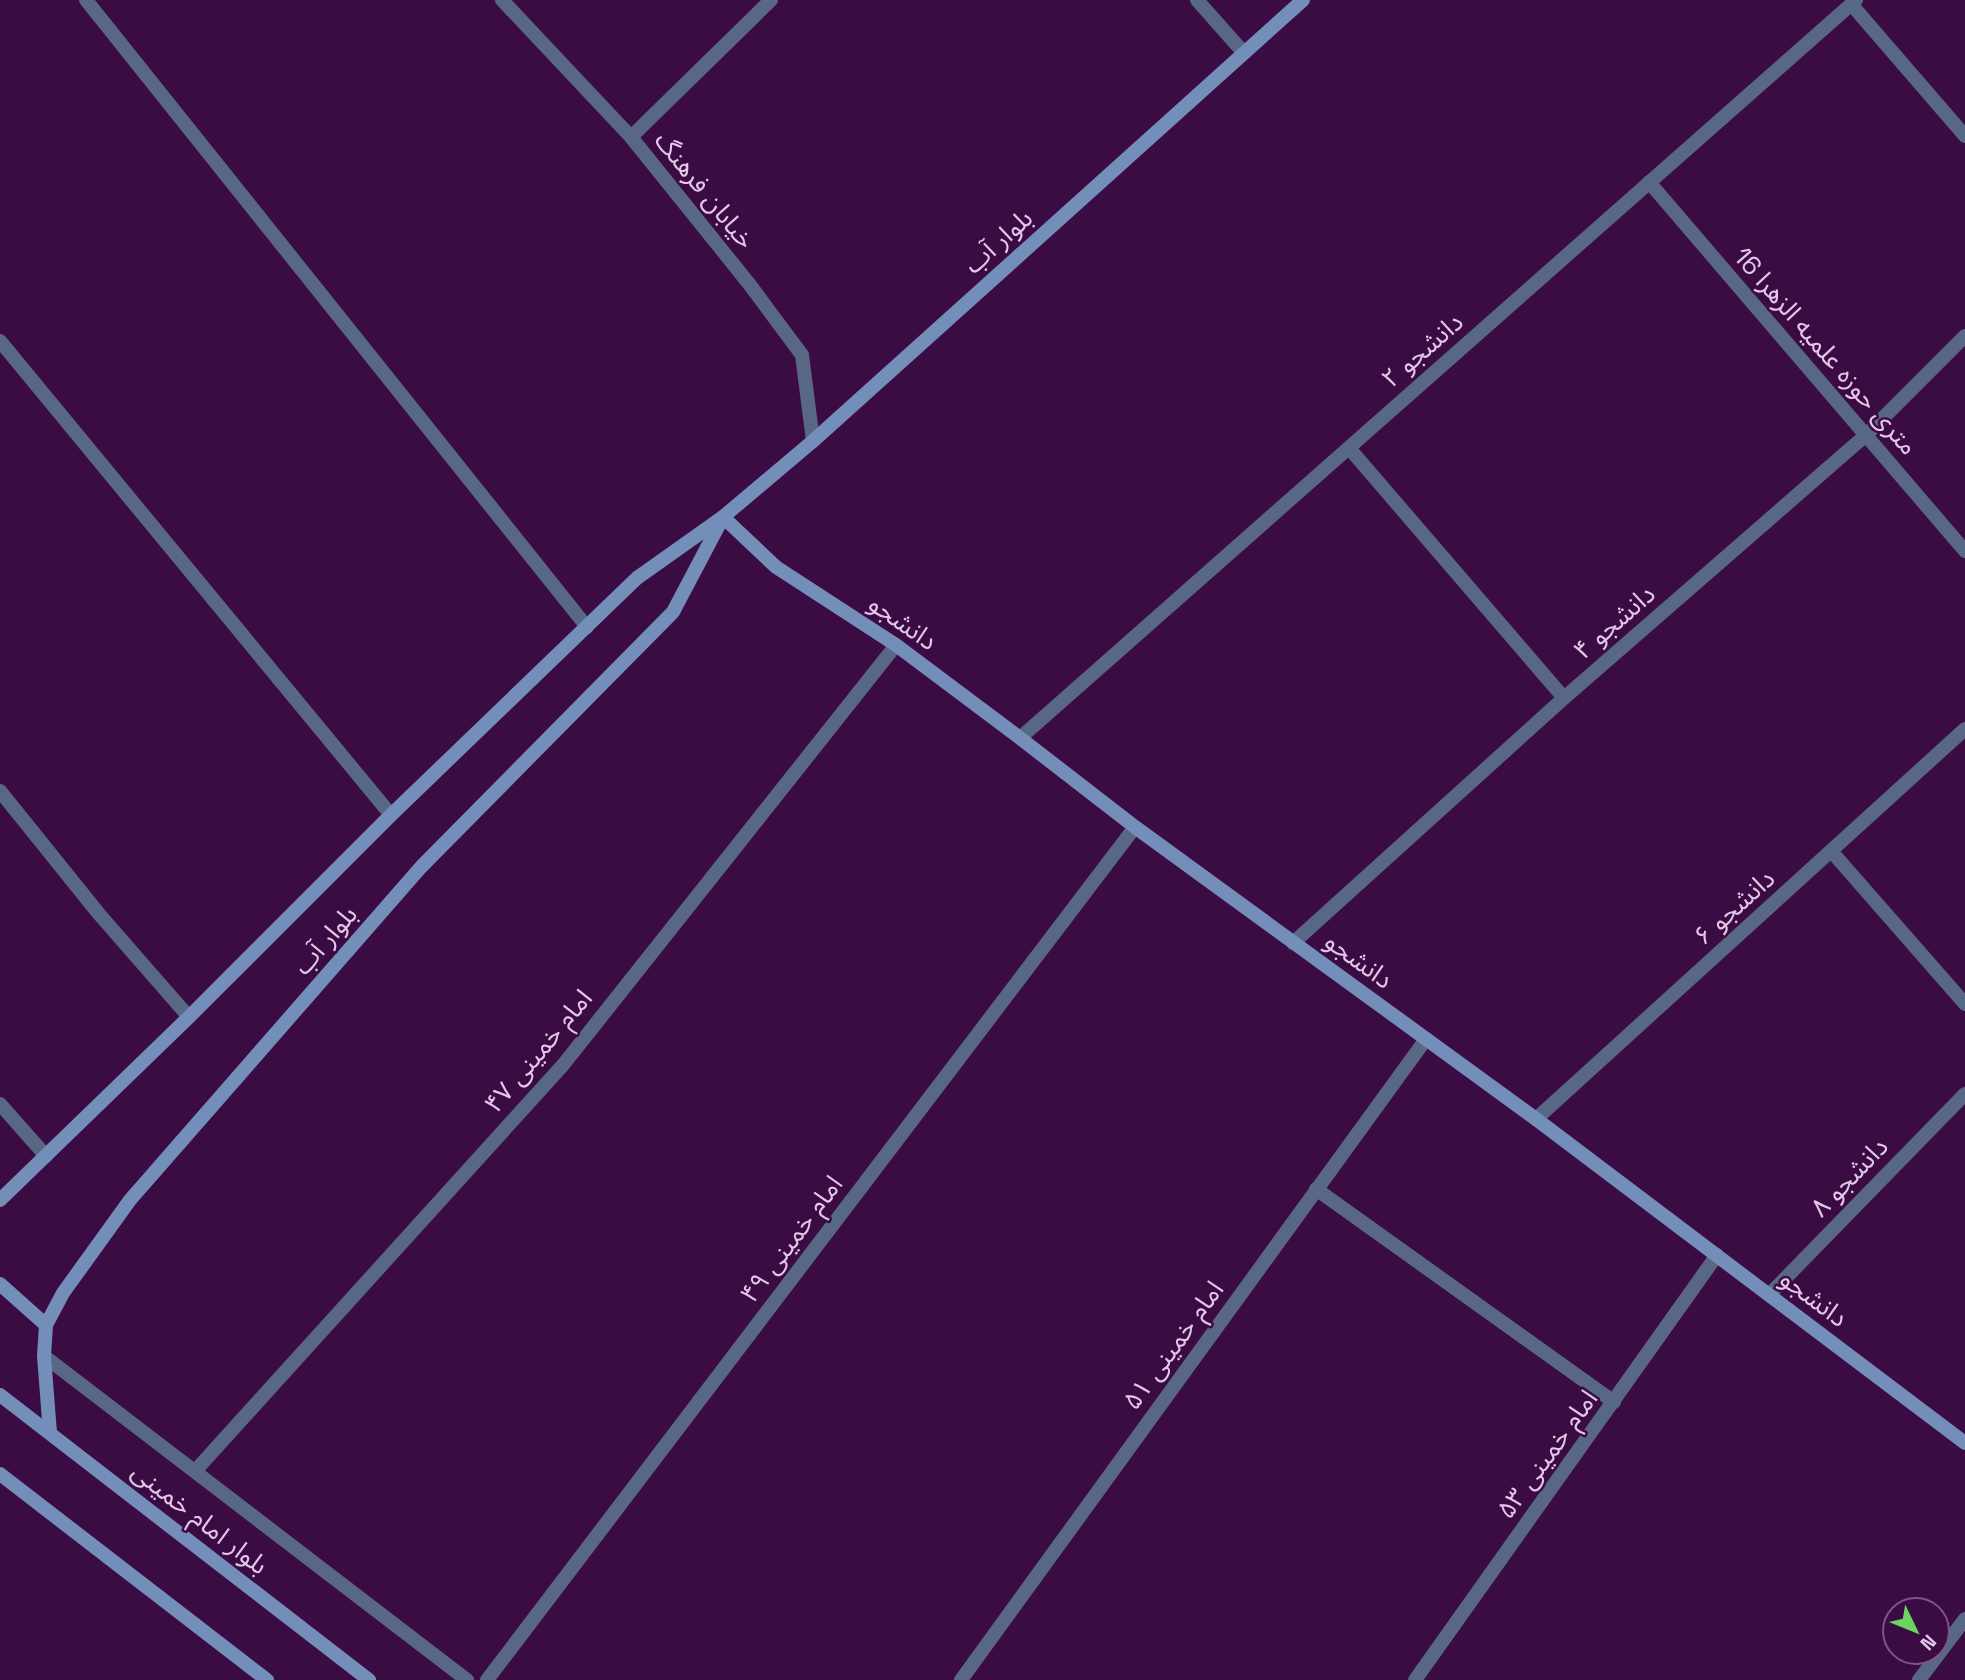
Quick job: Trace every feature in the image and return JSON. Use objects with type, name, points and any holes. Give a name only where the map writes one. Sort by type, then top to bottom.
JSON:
[{"type":"street","points":[[86,0],[587,627]]},
{"type":"street","name":"خیابان فرهنگ","points":[[502,0],[631,137],[750,285],[802,355],[813,441]]},
{"type":"street","points":[[631,137],[771,0]]},
{"type":"street","points":[[1197,0],[1244,53]]},
{"type":"street","name":"بلوار آب","points":[[0,1200],[189,1017],[391,815],[637,578],[723,517],[813,441],[1303,0]]},
{"type":"street","points":[[1853,2],[1965,136]]},
{"type":"street","name":"دانشجو ۲","points":[[1020,738],[1853,2]]},
{"type":"street","name":"16 متری حوزه علمیه الزهرا","points":[[1650,182],[1965,551]]},
{"type":"street","name":"دانشجو ۴","points":[[1293,943],[1564,698],[1866,435],[1965,336]]},
{"type":"street","points":[[0,341],[391,815]]},
{"type":"street","points":[[1349,448],[1564,698]]},
{"type":"street","name":"بلوار آب","points":[[50,1433],[44,1356],[46,1325],[63,1293],[130,1200],[412,878],[673,612],[723,517]]},
{"type":"street","name":"دانشجو","points":[[723,517],[776,567],[896,645],[1135,827],[1536,1119],[1965,1443]]},
{"type":"street","name":"امام خمینی ۴۷","points":[[196,1470],[563,1065],[896,645]]},
{"type":"street","name":"دانشجو ۶","points":[[1536,1119],[1965,729]]},
{"type":"street","points":[[0,791],[99,914],[189,1017]]},
{"type":"street","name":"امام خمینی ۴۹","points":[[487,1680],[1135,827]]},
{"type":"street","points":[[1832,852],[1965,1004]]},
{"type":"street","name":"امام خمینی ۵۱","points":[[961,1680],[1426,1039]]},
{"type":"street","name":"دانشجو ۸","points":[[1769,1295],[1965,1094]]},
{"type":"street","points":[[0,1104],[46,1156]]},
{"type":"street","points":[[1316,1188],[1614,1402]]},
{"type":"street","name":"امام خمینی ۵۳","points":[[1415,1680],[1717,1255]]},
{"type":"street","points":[[0,1284],[46,1325]]},
{"type":"street","points":[[44,1356],[467,1680]]},
{"type":"street","name":"بلوار امام خمینی","points":[[0,1395],[369,1680]]},
{"type":"street","points":[[0,1474],[267,1680]]},
{"type":"street","points":[[1919,1680],[1965,1619]]}]
